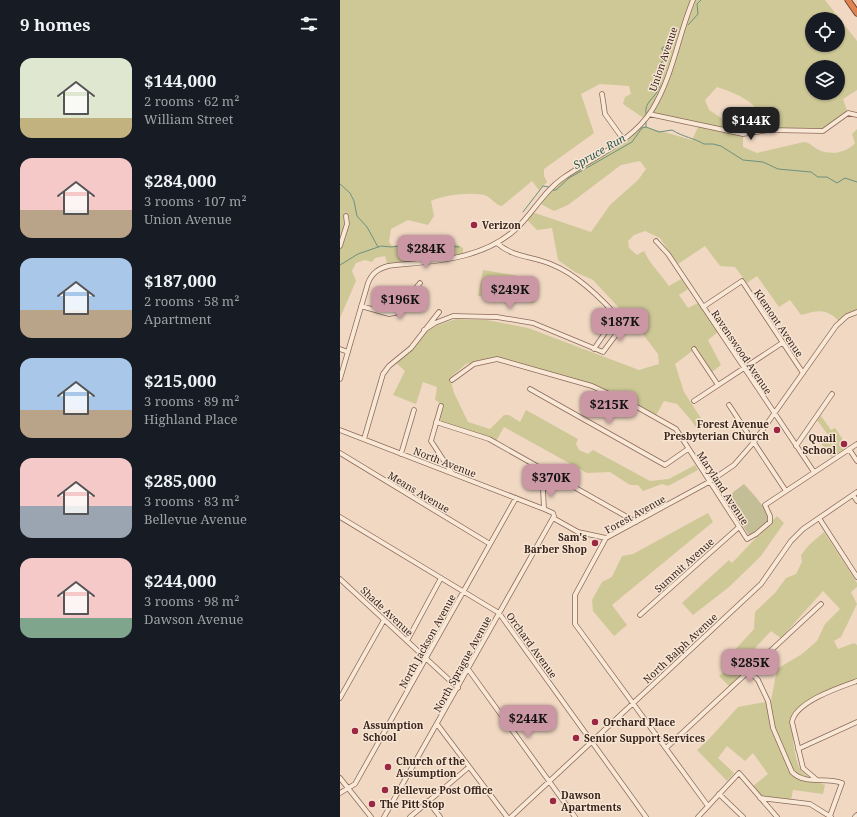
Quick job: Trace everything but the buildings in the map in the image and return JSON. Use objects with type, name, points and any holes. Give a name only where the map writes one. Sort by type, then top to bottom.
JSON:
[{"type":"highway","points":[[848,0],[857,13]]},
{"type":"street","name":"Union Avenue","points":[[340,379],[370,278],[380,268],[463,257],[497,243],[524,220],[562,178],[623,139],[649,114],[666,80],[693,0]]},
{"type":"street","points":[[602,94],[605,114],[623,139]]},
{"type":"street","points":[[649,114],[743,134],[769,130],[823,131],[848,113],[857,115]]},
{"type":"street","points":[[340,246],[347,224],[346,216]]},
{"type":"street","name":"Ravenswood Avenue","points":[[656,241],[668,254],[814,472]]},
{"type":"street","points":[[424,330],[435,323],[453,316],[497,316],[533,323],[603,352],[624,324],[617,315],[569,273],[541,260],[507,252],[497,243]]},
{"type":"street","name":"Klemont Avenue","points":[[703,307],[742,282],[803,373]]},
{"type":"street","points":[[361,306],[389,314],[395,313],[420,283]]},
{"type":"street","points":[[364,439],[384,374],[389,366],[411,348],[439,312]]},
{"type":"street","name":"Forest Avenue","points":[[708,806],[574,620],[574,595],[606,538],[709,482],[734,465],[754,442],[836,326],[847,316],[857,312]]},
{"type":"street","points":[[594,349],[617,315]]},
{"type":"street","points":[[694,402],[782,343]]},
{"type":"street","points":[[340,349],[348,352]]},
{"type":"street","points":[[694,349],[718,385]]},
{"type":"street","name":"Maryland Avenue","points":[[452,380],[474,364],[497,358],[592,386],[637,407],[676,429],[746,539],[756,534],[770,522],[770,516],[765,505],[786,490]]},
{"type":"street","points":[[530,389],[665,465],[688,449]]},
{"type":"street","points":[[796,446],[832,394]]},
{"type":"street","points":[[729,405],[786,490],[857,444]]},
{"type":"street","points":[[441,406],[431,441],[452,473]]},
{"type":"street","points":[[402,454],[414,410]]},
{"type":"street","points":[[436,422],[489,439],[636,522]]},
{"type":"street","name":"North Avenue","points":[[340,430],[544,509]]},
{"type":"street","points":[[849,449],[857,461]]},
{"type":"street","name":"Means Avenue","points":[[340,453],[490,544]]},
{"type":"street","points":[[542,469],[544,509],[553,513],[553,518],[578,532],[606,538]]},
{"type":"street","name":"North Balph Avenue","points":[[511,817],[761,584],[790,541],[803,529],[857,492]]},
{"type":"street","points":[[853,495],[857,501]]},
{"type":"street","name":"North Jackson Avenue","points":[[340,793],[355,784],[516,498]]},
{"type":"street","name":"Orchard Avenue","points":[[340,517],[499,613],[646,817]]},
{"type":"street","name":"North Sprague Avenue","points":[[384,817],[553,518]]},
{"type":"street","points":[[819,518],[857,577]]},
{"type":"street","name":"Summit Avenue","points":[[640,615],[739,527]]},
{"type":"street","points":[[407,641],[441,578]]},
{"type":"street","name":"Shade Avenue","points":[[340,580],[458,688]]},
{"type":"street","points":[[666,748],[750,672],[821,604]]},
{"type":"street","points":[[340,698],[384,620]]},
{"type":"street","points":[[468,669],[575,817]]},
{"type":"street","points":[[750,672],[763,689],[768,701],[775,733],[792,772],[797,778],[803,780],[841,783],[842,785],[831,816],[810,804],[760,798]]},
{"type":"street","points":[[818,781],[803,768],[792,722],[793,715],[801,708],[830,692],[857,682]]},
{"type":"street","points":[[798,749],[857,722]]},
{"type":"street","points":[[437,724],[507,817]]},
{"type":"street","points":[[410,817],[469,767]]},
{"type":"street","points":[[706,817],[700,815],[739,773],[777,817]]},
{"type":"street","points":[[340,778],[371,817]]},
{"type":"street","points":[[719,794],[743,817]]},
{"type":"street","points":[[428,801],[440,817]]},
{"type":"shaded area","points":[[340,0],[825,0],[834,12],[805,12],[805,52],[845,52],[845,26],[857,41],[857,90],[845,98],[845,60],[805,60],[805,100],[843,100],[848,113],[827,129],[769,130],[760,113],[749,102],[742,97],[717,87],[705,100],[709,110],[731,124],[731,132],[743,134],[743,147],[757,153],[804,142],[822,151],[832,153],[843,151],[855,143],[852,134],[857,129],[857,312],[840,322],[831,314],[822,311],[801,315],[790,300],[779,307],[757,276],[747,283],[735,267],[720,266],[705,246],[678,264],[660,238],[645,231],[634,235],[628,241],[629,248],[637,255],[644,251],[646,256],[669,286],[681,279],[688,289],[679,295],[688,308],[698,303],[718,332],[708,340],[721,365],[712,372],[696,348],[675,364],[684,392],[706,426],[698,430],[677,404],[664,401],[655,417],[592,386],[495,357],[466,364],[450,378],[454,393],[468,422],[490,429],[504,415],[509,415],[520,422],[526,410],[578,439],[576,444],[579,450],[588,454],[593,450],[650,481],[669,479],[695,465],[698,470],[668,486],[662,484],[643,491],[638,485],[630,485],[610,472],[587,473],[504,427],[495,443],[436,422],[434,420],[439,402],[435,400],[437,387],[423,382],[416,404],[393,395],[405,371],[395,362],[424,330],[456,319],[487,320],[528,328],[639,370],[659,364],[658,354],[639,329],[593,280],[575,272],[558,260],[552,228],[537,230],[526,219],[532,212],[591,232],[610,205],[638,180],[646,169],[640,161],[621,165],[568,205],[554,211],[539,203],[550,191],[574,171],[627,135],[639,125],[692,140],[699,125],[649,114],[645,119],[623,104],[625,97],[631,94],[629,86],[600,84],[581,94],[594,133],[544,169],[544,176],[547,182],[539,190],[532,181],[502,206],[487,196],[482,195],[459,194],[443,197],[431,201],[434,216],[428,225],[408,220],[391,229],[389,242],[392,246],[429,241],[448,242],[457,244],[463,248],[463,257],[388,266],[385,256],[375,258],[372,262],[365,260],[356,263],[352,271],[356,281],[340,318]]},
{"type":"shaded area","points":[[483,270],[537,279],[534,303],[478,296]]},
{"type":"shaded area","points":[[821,416],[831,430],[835,428],[848,447],[831,457],[820,442],[828,435],[817,420]]},
{"type":"shaded area","points":[[744,484],[756,497],[766,512],[767,519],[766,525],[760,531],[749,535],[724,499]]},
{"type":"shaded area","points":[[708,513],[713,522],[612,605],[627,625],[614,636],[593,611],[592,600],[602,582],[612,577],[622,556],[633,554]]},
{"type":"shaded area","points":[[777,516],[784,523],[761,556],[729,587],[693,615],[682,603],[729,560],[732,563]]},
{"type":"shaded area","points":[[824,532],[857,583],[857,587],[851,592],[857,604],[841,637],[834,641],[838,649],[854,643],[857,645],[857,680],[801,706],[791,716],[798,765],[806,775],[825,785],[823,794],[793,790],[791,800],[762,796],[753,786],[768,774],[753,753],[745,761],[727,746],[718,758],[734,773],[727,781],[697,750],[738,707],[771,701],[777,669],[802,654],[817,641],[825,624],[840,609],[823,591],[781,638],[771,631],[755,648],[762,656],[730,687],[719,676],[737,661],[734,651],[754,629],[755,612],[775,593],[786,578],[796,574],[802,562],[801,555],[809,545]]},
{"type":"waterway","name":"Spruce Run","points":[[688,25],[698,14],[697,4],[701,0]]},
{"type":"waterway","name":"Spruce Run","points":[[646,114],[646,106],[656,93],[661,82],[663,68],[661,63],[668,53],[667,51],[662,50],[662,48],[672,42],[667,41],[670,36],[677,34]]},
{"type":"waterway","name":"Spruce Run","points":[[553,190],[556,190],[569,178],[632,142],[642,128],[646,127],[646,122]]},
{"type":"waterway","points":[[646,127],[659,132],[672,130],[704,144],[721,146],[743,160],[763,162],[778,169],[811,172],[818,177],[827,177],[837,183],[845,178],[857,182]]},
{"type":"waterway","points":[[340,184],[350,193],[354,201],[357,216],[367,227],[378,247]]},
{"type":"waterway","name":"Spruce Run","points":[[523,212],[543,186],[549,187]]},
{"type":"waterway","name":"Spruce Run","points":[[340,265],[358,254],[381,246],[391,247],[418,244],[459,247]]},
{"type":"place","name":"Verizon","points":[[474,225]]},
{"type":"place","name":"Forest Avenue Presbyterian Church","points":[[777,430]]},
{"type":"place","name":"Quail School","points":[[844,444]]},
{"type":"place","name":"Sam's Barber Shop","points":[[595,543]]},
{"type":"place","name":"Orchard Place","points":[[595,722]]},
{"type":"place","name":"Assumption School","points":[[355,731]]},
{"type":"place","name":"Senior Support Services","points":[[576,738]]},
{"type":"place","name":"Church of the Assumption","points":[[388,767]]},
{"type":"place","name":"Bellevue Post Office","points":[[385,790]]},
{"type":"place","name":"Dawson Apartments","points":[[553,801]]},
{"type":"place","name":"The Pitt Stop","points":[[372,804]]}]
